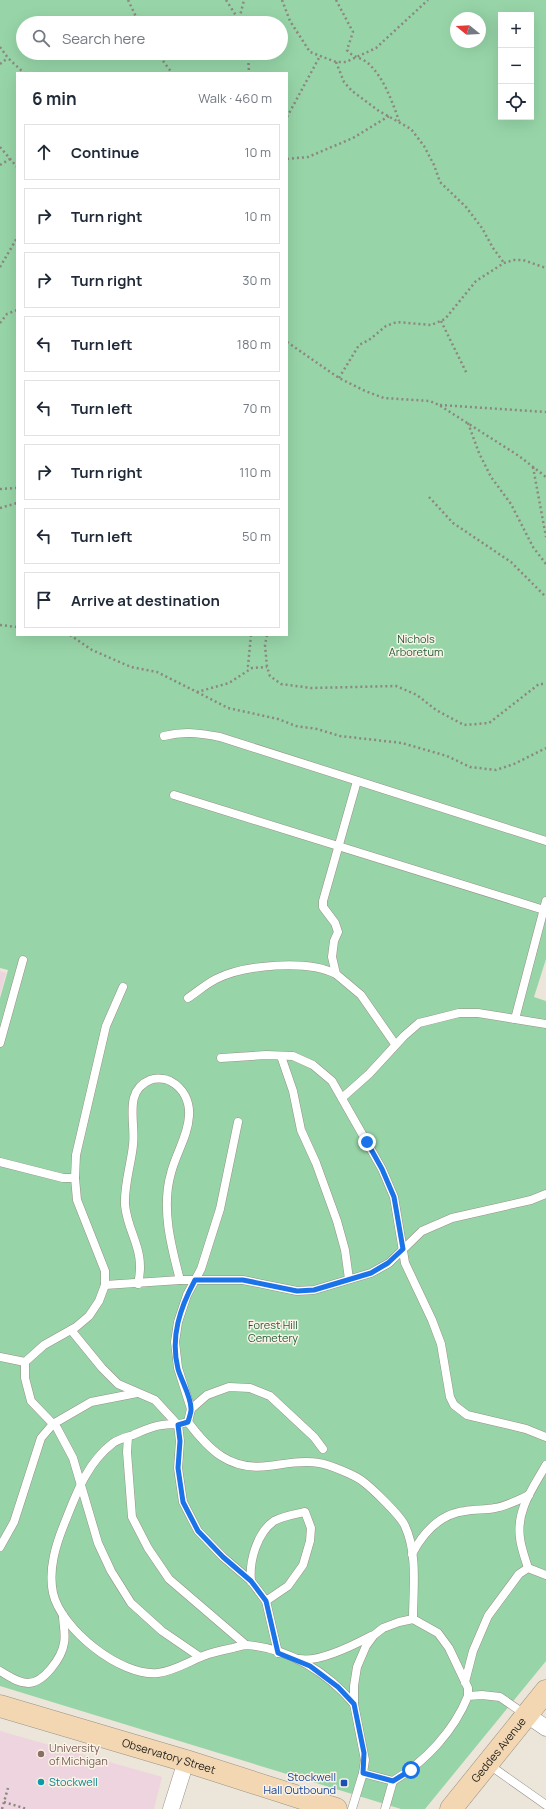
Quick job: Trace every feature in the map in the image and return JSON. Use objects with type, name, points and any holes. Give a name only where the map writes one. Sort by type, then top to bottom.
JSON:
[{"type":"street","name":"Geddes Avenue","points":[[451,1809],[546,1692]]},
{"type":"street","name":"Observatory Street","points":[[0,1706],[186,1761],[336,1809]]},
{"type":"street","points":[[527,1715],[546,1728]]},
{"type":"street","points":[[171,1809],[186,1761]]},
{"type":"lane","points":[[164,736],[186,732],[198,732],[220,737],[546,841]]},
{"type":"lane","points":[[336,974],[332,957],[334,941],[338,932],[335,923],[323,907],[323,904],[357,781]]},
{"type":"lane","points":[[174,795],[544,910]]},
{"type":"lane","points":[[515,1019],[546,901]]},
{"type":"lane","points":[[0,1043],[23,960]]},
{"type":"lane","points":[[188,998],[215,979],[256,968],[280,966],[314,967],[324,969],[336,974],[361,995],[395,1044]]},
{"type":"lane","points":[[123,987],[113,1006],[104,1033],[76,1155],[75,1178],[77,1200],[105,1271],[105,1285],[99,1301],[88,1316],[71,1330],[44,1345],[25,1362],[25,1378],[30,1401],[57,1428],[73,1458],[98,1543],[111,1571],[131,1603],[162,1631],[200,1657]]},
{"type":"lane","points":[[342,1098],[369,1074],[395,1044],[419,1023],[452,1015],[478,1013],[546,1024]]},
{"type":"lane","points":[[222,1058],[266,1055],[293,1056],[313,1065],[332,1081],[382,1169],[394,1197],[405,1263],[432,1320],[441,1344],[450,1397],[454,1405],[467,1415],[526,1429],[546,1437]]},
{"type":"lane","points":[[281,1056],[293,1091],[301,1130],[316,1163],[346,1250],[349,1279]]},
{"type":"lane","points":[[138,1284],[140,1274],[140,1255],[127,1217],[125,1197],[134,1129],[132,1107],[134,1095],[138,1088],[152,1079],[170,1081],[180,1088],[187,1099],[190,1109],[189,1125],[171,1172],[167,1196],[170,1236],[180,1280]]},
{"type":"lane","points":[[192,1409],[178,1368],[174,1342],[178,1322],[187,1295],[200,1269],[220,1209],[238,1122]]},
{"type":"lane","points":[[0,1162],[64,1178],[75,1178]]},
{"type":"lane","points":[[105,1285],[180,1280],[243,1280],[297,1291],[314,1290],[377,1270],[388,1263],[422,1231],[452,1218],[531,1200],[546,1194]]},
{"type":"lane","points":[[71,1330],[102,1368],[118,1384],[155,1400],[178,1425],[180,1441],[178,1468],[183,1502],[198,1531],[223,1557],[251,1581],[266,1601],[278,1653]]},
{"type":"lane","points":[[0,1357],[25,1362]]},
{"type":"lane","points":[[188,1422],[192,1409],[207,1395],[229,1387],[250,1388],[270,1396],[314,1437],[323,1449]]},
{"type":"lane","points":[[0,1547],[14,1522],[41,1438],[52,1424],[91,1402],[137,1393]]},
{"type":"lane","points":[[188,1422],[178,1425],[162,1424],[114,1442],[91,1465],[80,1484],[63,1526],[52,1562],[53,1593],[63,1615],[73,1628],[112,1660],[139,1672],[158,1673],[175,1669],[200,1657],[246,1645],[303,1660],[312,1659],[338,1652],[374,1635],[383,1628],[399,1622],[413,1620],[438,1633],[449,1648],[468,1688],[468,1696],[462,1712],[432,1750],[411,1770],[393,1781],[385,1809]]},
{"type":"lane","points":[[188,1422],[202,1440],[224,1459],[247,1467],[285,1463],[320,1463],[360,1480],[405,1525],[412,1554],[413,1620]]},
{"type":"lane","points":[[128,1437],[127,1452],[132,1517],[148,1548],[169,1579],[246,1645]]},
{"type":"lane","points":[[528,1568],[521,1545],[519,1527],[522,1512],[529,1495],[546,1465]]},
{"type":"lane","points":[[412,1554],[421,1538],[436,1523],[449,1515],[465,1511],[497,1508],[529,1495]]},
{"type":"lane","points":[[251,1581],[250,1570],[252,1558],[263,1535],[274,1522],[283,1517],[305,1512],[311,1528],[310,1542],[303,1565],[288,1586],[266,1601]]},
{"type":"lane","points":[[528,1568],[546,1575]]},
{"type":"lane","points":[[465,1682],[473,1651],[488,1616],[519,1574],[528,1568]]},
{"type":"lane","points":[[0,1671],[14,1679],[29,1683],[43,1677],[55,1664],[64,1644],[63,1615]]},
{"type":"lane","points":[[352,1809],[363,1773],[364,1753],[354,1704],[354,1686],[357,1667],[366,1646],[374,1635]]},
{"type":"lane","points":[[294,1658],[323,1675],[344,1693],[354,1704]]},
{"type":"lane","points":[[468,1696],[482,1695],[500,1697],[527,1715]]},
{"type":"lane","points":[[488,1764],[546,1805]]},
{"type":"lane","points":[[363,1773],[393,1781]]},
{"type":"path","points":[[128,0],[135,16]]},
{"type":"path","points":[[226,0],[236,16]]},
{"type":"path","points":[[241,16],[244,0]]},
{"type":"path","points":[[282,0],[290,21],[310,52],[336,62],[346,62],[358,57],[383,42],[428,0]]},
{"type":"path","points":[[336,0],[353,32],[347,50],[367,62],[378,74],[394,105],[400,121]]},
{"type":"path","points":[[0,47],[8,58],[23,72]]},
{"type":"path","points":[[288,115],[320,56]]},
{"type":"path","points":[[0,64],[8,58]]},
{"type":"path","points":[[162,60],[171,72]]},
{"type":"path","points":[[248,60],[249,72]]},
{"type":"path","points":[[336,62],[344,82],[352,91],[375,109],[400,121],[411,129],[424,146],[434,165],[440,182],[466,207],[482,228],[493,248],[504,263]]},
{"type":"path","points":[[288,159],[308,157],[353,138],[389,116]]},
{"type":"path","points":[[0,147],[16,166]]},
{"type":"path","points":[[0,165],[10,159]]},
{"type":"path","points":[[0,267],[16,240]]},
{"type":"path","points":[[339,378],[359,345],[369,340],[386,326],[397,322],[431,325],[445,319],[476,281],[504,263],[514,260],[522,260],[546,268]]},
{"type":"path","points":[[0,323],[7,314],[16,310]]},
{"type":"path","points":[[441,321],[467,374]]},
{"type":"path","points":[[288,343],[339,378],[384,398],[430,401],[439,404],[546,412]]},
{"type":"path","points":[[439,404],[519,456],[546,477]]},
{"type":"path","points":[[467,422],[478,453],[492,477],[511,504],[533,547],[546,564]]},
{"type":"path","points":[[533,467],[546,537]]},
{"type":"path","points":[[0,489],[16,488]]},
{"type":"path","points":[[429,497],[453,523],[511,562],[546,597]]},
{"type":"path","points":[[0,508],[16,503]]},
{"type":"path","points":[[0,625],[16,627]]},
{"type":"path","points":[[71,636],[92,650],[131,667],[156,672],[228,708],[278,719],[296,726],[317,729],[340,736],[402,743],[447,756],[470,767],[496,770],[514,764],[546,748]]},
{"type":"path","points":[[250,636],[248,666],[252,668]]},
{"type":"path","points":[[267,636],[264,645],[267,668],[270,676],[281,684],[311,688],[396,686],[417,695],[436,710],[464,725],[489,723],[539,684],[546,684]]},
{"type":"path","points":[[197,692],[229,683],[252,668],[267,668]]},
{"type":"path","points":[[2,1809],[8,1788]]},
{"type":"path","points":[[4,1802],[27,1809]]},
{"type":"shaded area","points":[[0,971],[6,973],[0,995]]},
{"type":"shaded area","name":"University of Michigan","points":[[0,1731],[162,1777],[154,1809],[0,1809]]},
{"type":"green space","name":"Forest Hill Cemetery","points":[[0,0],[546,0],[546,959],[534,997],[546,1001],[546,1661],[425,1809],[401,1809],[0,1686],[0,998],[8,970],[0,968]]},
{"type":"place","name":"University of Michigan","points":[[41,1754]]},
{"type":"place","name":"Stockwell","points":[[41,1782]]},
{"type":"place","name":"Stockwell Hall Outbound","points":[[344,1783]]},
{"type":"route","points":[[367,1142],[382,1169],[394,1197],[403,1249],[388,1263],[371,1273],[314,1290],[297,1291],[275,1285],[243,1280],[195,1280],[187,1295],[178,1322],[174,1342],[178,1368],[192,1409],[188,1422],[178,1425],[180,1441],[178,1468],[183,1502],[198,1531],[223,1557],[251,1581],[266,1601],[278,1653],[294,1658],[310,1666],[338,1687],[354,1704],[365,1760],[363,1773],[393,1781],[411,1770]]},
{"type":"park label","name":"Nichols Arboretum","points":[[416,645]]}]
